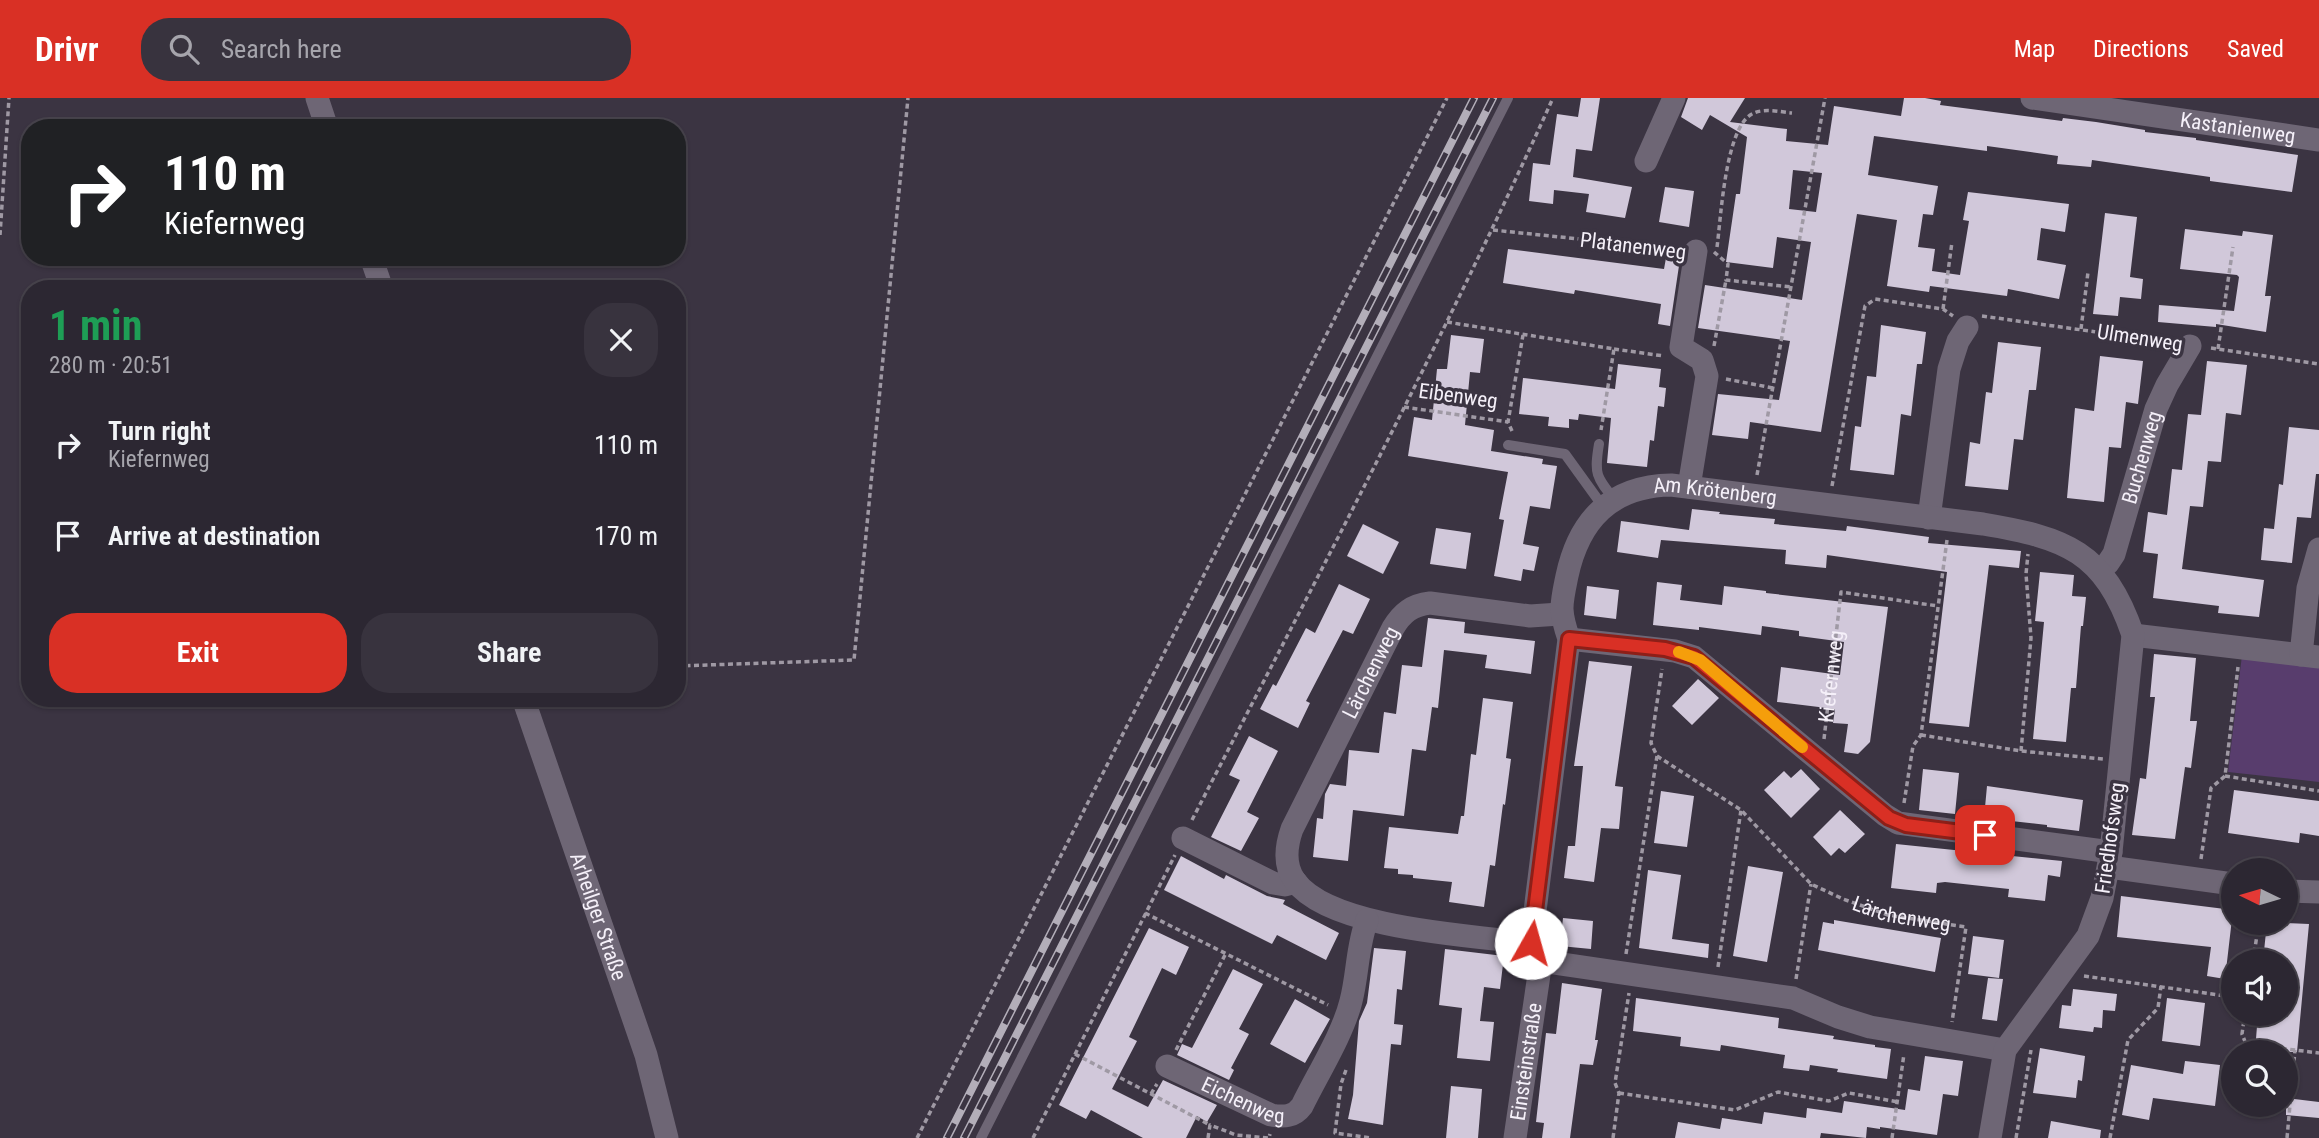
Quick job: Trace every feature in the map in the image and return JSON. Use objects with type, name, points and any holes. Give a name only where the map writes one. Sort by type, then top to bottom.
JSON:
[{"type":"street","points":[[317,98],[324,119]]},
{"type":"street","points":[[1646,161],[1674,98]]},
{"type":"street","name":"Kastanienweg","points":[[2032,98],[2319,140]]},
{"type":"street","name":"Platanenweg","points":[[1681,347],[1706,252]]},
{"type":"street","points":[[1939,519],[1949,369],[1958,341],[1967,327]]},
{"type":"street","name":"Buchenweg","points":[[2100,570],[2114,554],[2160,399],[2190,346]]},
{"type":"street","points":[[1681,347],[1704,368],[1689,486]]},
{"type":"street","name":"Am Krötenberg","points":[[1560,614],[1569,568],[1579,536],[1586,525],[1609,504],[1647,486],[1689,486],[2001,527],[2064,545],[2081,554],[2100,570],[2115,592],[2133,635]]},
{"type":"street","points":[[2133,635],[2310,656],[2308,588],[2319,548]]},
{"type":"street","name":"Lärchenweg","points":[[1296,882],[1287,857],[1292,829],[1400,617],[1413,607],[1430,603],[1530,616],[1560,614]]},
{"type":"street","name":"Einsteinstraße","points":[[1514,1138],[1569,639],[1560,614]]},
{"type":"street","name":"Friedhofsweg","points":[[1990,1138],[2005,1050],[2094,924],[2110,859],[2133,635]]},
{"type":"street","name":"Kiefernweg","points":[[1569,639],[1665,649],[1700,660],[1885,816],[1902,824],[2110,859],[2221,882]]},
{"type":"street","name":"Arheilger Straße","points":[[526,707],[646,1055],[667,1138]]},
{"type":"street","points":[[1183,838],[1273,883],[1285,885],[1296,882],[1316,898],[1367,920],[1536,952],[1627,973],[1793,999],[1854,1023],[2005,1050]]},
{"type":"street","points":[[2298,891],[2319,892]]},
{"type":"street","name":"Eichenweg","points":[[1167,1066],[1271,1115],[1287,1116],[1298,1110],[1347,1015],[1367,920]]},
{"type":"lane","points":[[981,1138],[1508,98]]},
{"type":"lane","points":[[1599,444],[1595,471],[1609,504]]},
{"type":"lane","points":[[1508,445],[1564,454],[1609,504]]},
{"type":"path","points":[[0,236],[9,98]]},
{"type":"path","points":[[686,666],[854,660],[908,98]]},
{"type":"path","points":[[917,1138],[1447,98]]},
{"type":"path","points":[[1033,1138],[1493,230],[1553,98]]},
{"type":"path","points":[[1754,495],[1825,98]]},
{"type":"path","points":[[1773,388],[1704,368],[1713,353],[1728,264],[1706,252],[1731,147],[1740,125],[1752,113],[1792,113]]},
{"type":"path","name":"Platanenweg","points":[[1493,230],[1706,252]]},
{"type":"path","points":[[1943,309],[1952,242]]},
{"type":"path","points":[[2218,349],[2233,247]]},
{"type":"path","points":[[2081,329],[2088,272]]},
{"type":"path","points":[[1726,280],[1791,287]]},
{"type":"path","points":[[1829,505],[1864,306],[1875,299],[1943,309],[1967,327]]},
{"type":"path","name":"Ulmenweg","points":[[1967,327],[1976,315],[2319,363]]},
{"type":"path","points":[[1447,322],[1673,357],[1681,347]]},
{"type":"path","name":"Eibenweg","points":[[1523,335],[1508,422],[1510,431],[1523,433]]},
{"type":"path","points":[[1599,444],[1614,349]]},
{"type":"path","name":"Eibenweg","points":[[1404,407],[1508,422]]},
{"type":"path","points":[[1902,824],[1913,746],[1921,735],[1938,606],[1939,519]]},
{"type":"path","points":[[2021,751],[2031,638],[2026,575],[2031,534]]},
{"type":"path","name":"Kiefernweg","points":[[1815,757],[1825,736],[1841,592],[1938,606]]},
{"type":"path","points":[[2198,879],[2211,788],[2225,776],[2241,648]]},
{"type":"path","points":[[1614,1138],[1619,1093],[1615,1083],[1627,973],[1657,756],[1651,743],[1665,649]]},
{"type":"path","points":[[1921,735],[2021,751],[2121,761]]},
{"type":"path","name":"Lärchenweg","points":[[1657,756],[1741,810],[1811,884],[1843,900],[1888,915],[1966,927],[1949,1040]]},
{"type":"path","points":[[2225,776],[2319,791]]},
{"type":"path","points":[[1715,987],[1741,810]]},
{"type":"path","points":[[1793,999],[1811,884]]},
{"type":"path","points":[[1146,913],[1347,1015]]},
{"type":"path","points":[[1151,1094],[1225,955]]},
{"type":"path","points":[[2061,973],[2221,995]]},
{"type":"path","points":[[2110,1138],[2128,1040],[2158,1008],[2161,986]]},
{"type":"path","points":[[2016,1138],[2034,1035],[2028,1019]]},
{"type":"path","points":[[1892,1138],[1907,1034]]},
{"type":"path","points":[[2298,1050],[2319,1053]]},
{"type":"path","name":"Eichenweg","points":[[1075,1054],[1210,1125],[1236,1135],[1269,1138],[1271,1115]]},
{"type":"path","points":[[1327,1055],[1347,1067],[1335,1133],[1371,1138]]},
{"type":"path","points":[[1619,1093],[1735,1110],[1778,1092],[1829,1101],[1849,1093],[1898,1102]]},
{"type":"path","points":[[2287,1138],[2289,1117]]},
{"type":"path","points":[[1208,1138],[1210,1125]]},
{"type":"shaded area","points":[[2242,655],[2319,663],[2319,782],[2228,772]]},
{"type":"building","points":[[1581,98],[1600,98],[1592,151],[1576,149],[1573,177],[1632,187],[1625,218],[1586,212],[1589,194],[1554,190],[1553,204],[1529,201],[1533,163],[1550,165],[1557,114],[1578,117]]},
{"type":"building","points":[[1688,98],[1745,98],[1730,122],[1787,129],[1786,141],[1828,145],[1834,106],[1901,116],[1904,98],[1925,98],[1941,101],[1940,105],[2062,121],[2063,118],[2096,122],[2298,155],[2292,192],[2092,160],[2091,167],[2057,164],[2058,156],[1987,146],[1987,151],[1874,136],[1868,175],[1938,186],[1933,215],[1923,214],[1918,247],[1935,249],[1932,271],[1960,275],[1969,221],[1963,220],[1968,192],[2069,204],[2065,232],[2041,228],[2037,260],[2066,265],[2059,299],[2008,289],[2007,296],[1930,286],[1929,292],[1887,286],[1897,220],[1857,214],[1821,432],[1750,422],[1748,439],[1712,435],[1718,394],[1779,400],[1790,341],[1698,328],[1705,285],[1802,300],[1811,242],[1777,237],[1773,268],[1726,262],[1736,194],[1740,194],[1747,137],[1710,115],[1702,130],[1681,117]],"holes":[[[1793,170],[1822,173],[1816,212],[1789,209]]]},
{"type":"building","points":[[1665,187],[1694,191],[1689,227],[1659,222]]},
{"type":"building","points":[[2105,213],[2137,217],[2130,277],[2143,279],[2141,299],[2120,297],[2118,316],[2093,314]]},
{"type":"building","points":[[2185,229],[2242,236],[2243,231],[2273,235],[2265,296],[2271,296],[2266,332],[2216,324],[2216,327],[2158,322],[2159,305],[2234,311],[2239,277],[2237,275],[2180,269]]},
{"type":"building","points":[[1508,249],[1664,269],[1666,258],[1680,259],[1670,326],[1658,324],[1661,304],[1575,290],[1574,294],[1503,283]]},
{"type":"building","points":[[1881,325],[1926,332],[1922,364],[1917,364],[1911,416],[1901,414],[1894,475],[1850,470],[1855,426],[1861,427],[1867,376],[1876,377]]},
{"type":"building","points":[[1451,335],[1484,339],[1480,373],[1470,372],[1465,425],[1494,430],[1491,451],[1543,459],[1542,464],[1557,466],[1550,509],[1530,506],[1523,544],[1539,547],[1534,571],[1523,569],[1521,581],[1494,576],[1504,520],[1499,519],[1508,472],[1408,456],[1414,417],[1432,420],[1437,369],[1447,369]]},
{"type":"building","points":[[1998,342],[2041,347],[2036,390],[2029,390],[2023,440],[2014,439],[2008,490],[1965,486],[1970,442],[1980,444],[1986,392],[1992,393]]},
{"type":"building","points":[[2100,356],[2143,361],[2138,404],[2126,402],[2121,448],[2109,447],[2104,502],[2067,498],[2075,408],[2094,411]]},
{"type":"building","points":[[2207,361],[2247,365],[2241,415],[2226,413],[2221,462],[2208,461],[2203,507],[2190,506],[2182,569],[2264,580],[2259,617],[2218,613],[2219,606],[2153,598],[2158,554],[2143,552],[2148,512],[2167,515],[2172,469],[2182,470],[2188,414],[2201,415]]},
{"type":"building","points":[[1618,364],[1661,369],[1659,387],[1666,388],[1664,407],[1658,406],[1654,441],[1650,440],[1647,467],[1607,463],[1611,418],[1579,414],[1578,420],[1569,419],[1569,428],[1548,426],[1549,417],[1519,414],[1523,378],[1615,389]]},
{"type":"building","points":[[2289,427],[2319,430],[2319,474],[2316,474],[2311,518],[2297,517],[2292,563],[2261,560],[2264,528],[2274,529],[2279,484],[2283,485]]},
{"type":"building","points":[[1692,509],[1775,519],[1774,524],[1846,531],[1847,526],[1929,537],[1928,543],[2021,551],[2019,568],[1989,565],[1969,727],[1929,723],[1947,572],[1827,555],[1826,568],[1785,564],[1786,550],[1661,540],[1658,558],[1617,552],[1621,521],[1689,530]]},
{"type":"building","points":[[1363,524],[1399,542],[1383,574],[1347,556]]},
{"type":"building","points":[[1436,528],[1471,533],[1466,569],[1430,564]]},
{"type":"building","points":[[2040,572],[2074,575],[2072,596],[2086,597],[2076,688],[2071,688],[2066,742],[2033,739],[2044,622],[2035,621]]},
{"type":"building","points":[[1657,582],[1682,585],[1680,600],[1722,605],[1724,586],[1888,607],[1870,742],[1858,754],[1844,752],[1848,724],[1833,723],[1835,709],[1777,702],[1781,667],[1840,675],[1844,642],[1799,636],[1799,631],[1762,626],[1761,635],[1699,627],[1699,630],[1653,625]]},
{"type":"building","points":[[1339,584],[1370,599],[1353,634],[1343,630],[1306,701],[1310,703],[1298,728],[1260,709],[1273,684],[1276,686],[1306,628],[1315,633]]},
{"type":"building","points":[[1587,586],[1619,590],[1616,619],[1584,615]]},
{"type":"building","points":[[1428,618],[1465,622],[1464,633],[1535,641],[1531,674],[1485,668],[1487,655],[1444,650],[1438,708],[1432,707],[1426,751],[1412,749],[1404,816],[1353,810],[1348,861],[1313,857],[1317,818],[1323,819],[1325,794],[1330,784],[1346,786],[1349,750],[1379,753],[1384,712],[1396,714],[1402,665],[1422,667]]},
{"type":"building","points":[[2154,654],[2196,658],[2190,721],[2197,721],[2191,768],[2185,767],[2175,839],[2132,835],[2140,778],[2146,779],[2155,697],[2150,697]]},
{"type":"building","points":[[1589,661],[1632,666],[1615,786],[1623,787],[1619,829],[1601,828],[1594,882],[1564,878],[1568,846],[1575,846],[1583,766],[1574,766]]},
{"type":"building","points":[[1698,679],[1719,698],[1692,725],[1672,706]]},
{"type":"building","points":[[1483,698],[1513,702],[1506,758],[1511,759],[1505,805],[1503,804],[1495,866],[1490,865],[1484,907],[1449,902],[1452,882],[1413,878],[1413,875],[1398,874],[1398,869],[1384,868],[1389,827],[1458,834],[1461,816],[1464,816],[1471,754],[1476,755]]},
{"type":"building","points":[[1249,736],[1278,751],[1247,812],[1259,818],[1241,851],[1211,837],[1240,780],[1229,775]]},
{"type":"building","points":[[1801,769],[1820,789],[1791,818],[1764,790],[1784,771],[1791,778]]},
{"type":"building","points":[[1923,769],[1959,773],[1955,814],[1919,810]]},
{"type":"building","points":[[1987,786],[2083,800],[2079,831],[1984,818]]},
{"type":"building","points":[[2234,790],[2319,801],[2319,836],[2300,833],[2299,843],[2228,833]]},
{"type":"building","points":[[1661,791],[1694,796],[1687,847],[1654,843]]},
{"type":"building","points":[[1840,810],[1865,834],[1845,853],[1839,848],[1831,856],[1813,837]]},
{"type":"building","points":[[1896,844],[2062,861],[2060,877],[2048,875],[2045,901],[2008,897],[2009,889],[1945,882],[1937,883],[1936,893],[1891,888]]},
{"type":"building","points":[[1181,856],[1224,879],[1226,875],[1267,896],[1285,900],[1283,904],[1339,933],[1326,960],[1277,935],[1272,944],[1164,890]]},
{"type":"building","points":[[1748,866],[1783,872],[1767,962],[1733,956]]},
{"type":"building","points":[[1648,870],[1681,875],[1672,939],[1709,944],[1708,958],[1639,948]]},
{"type":"building","points":[[2121,896],[2221,908],[2221,935],[2230,935],[2228,949],[2221,949],[2221,978],[2207,976],[2211,947],[2117,937]]},
{"type":"building","points":[[1563,918],[1593,921],[1591,949],[1560,946]]},
{"type":"building","points":[[1834,920],[1941,938],[1935,972],[1818,950],[1823,922],[1834,924]]},
{"type":"building","points":[[2298,923],[2309,924],[2298,1041],[2256,1040],[2257,1026],[2298,1026],[2298,949],[2264,949],[2266,935],[2298,935]]},
{"type":"building","points":[[1149,928],[1189,947],[1176,975],[1162,968],[1129,1037],[1137,1041],[1112,1089],[1148,1107],[1163,1080],[1217,1105],[1207,1122],[1197,1116],[1186,1138],[1143,1138],[1091,1110],[1086,1119],[1059,1105]]},
{"type":"building","points":[[1973,936],[2004,940],[1999,978],[1968,974]]},
{"type":"building","points":[[1374,948],[1406,951],[1402,990],[1397,989],[1394,1024],[1403,1025],[1401,1045],[1391,1044],[1383,1125],[1348,1119],[1353,1095],[1359,1021],[1367,1003]]},
{"type":"building","points":[[1445,949],[1504,956],[1500,989],[1484,987],[1480,1021],[1494,1022],[1490,1061],[1457,1058],[1462,1008],[1439,1005]]},
{"type":"building","points":[[1233,969],[1263,984],[1239,1029],[1249,1034],[1231,1068],[1234,1070],[1229,1080],[1177,1055],[1182,1044],[1192,1048]]},
{"type":"building","points":[[1988,978],[2003,979],[1997,1021],[1982,1019]]},
{"type":"building","points":[[1562,983],[1602,989],[1595,1040],[1598,1040],[1593,1065],[1580,1064],[1570,1138],[1542,1138],[1544,1123],[1536,1122],[1546,1033],[1556,1034]]},
{"type":"building","points":[[2073,989],[2117,994],[2115,1011],[2103,1010],[2102,1028],[2094,1027],[2093,1032],[2059,1028],[2062,1005],[2071,1006]]},
{"type":"building","points":[[1636,998],[1779,1018],[1778,1028],[1834,1036],[1833,1039],[1891,1049],[1887,1079],[1810,1065],[1809,1071],[1783,1068],[1785,1055],[1721,1045],[1720,1051],[1680,1046],[1681,1037],[1633,1031]]},
{"type":"building","points":[[2167,998],[2205,1003],[2200,1046],[2162,1041]]},
{"type":"building","points":[[1295,999],[1330,1019],[1305,1063],[1270,1044]]},
{"type":"building","points":[[2040,1048],[2085,1056],[2082,1081],[2078,1080],[2076,1098],[2033,1093]]},
{"type":"building","points":[[1925,1056],[1963,1061],[1958,1096],[1943,1094],[1937,1135],[1867,1127],[1866,1138],[1821,1133],[1820,1138],[1675,1138],[1678,1122],[1720,1129],[1722,1118],[1762,1124],[1764,1112],[1806,1118],[1807,1108],[1842,1113],[1844,1101],[1905,1110],[1908,1089],[1920,1091]]},
{"type":"building","points":[[2185,1061],[2220,1065],[2215,1106],[2153,1098],[2149,1120],[2122,1115],[2131,1065],[2183,1074]]},
{"type":"building","points":[[1451,1086],[1482,1089],[1478,1138],[1446,1138]]},
{"type":"building","points":[[2298,1099],[2319,1102],[2319,1118],[2298,1116]]},
{"type":"building","points":[[2051,1121],[2101,1130],[2100,1138],[2048,1138]]},
{"type":"railway","points":[[947,1138],[1474,98]]},
{"type":"railway","points":[[964,1138],[1493,98]]},
{"type":"slow traffic","points":[[1679,652],[1700,660],[1802,747]]},
{"type":"route","points":[[1531,943],[1569,639],[1665,649],[1694,657],[1885,816],[1906,825],[1985,835]]}]
